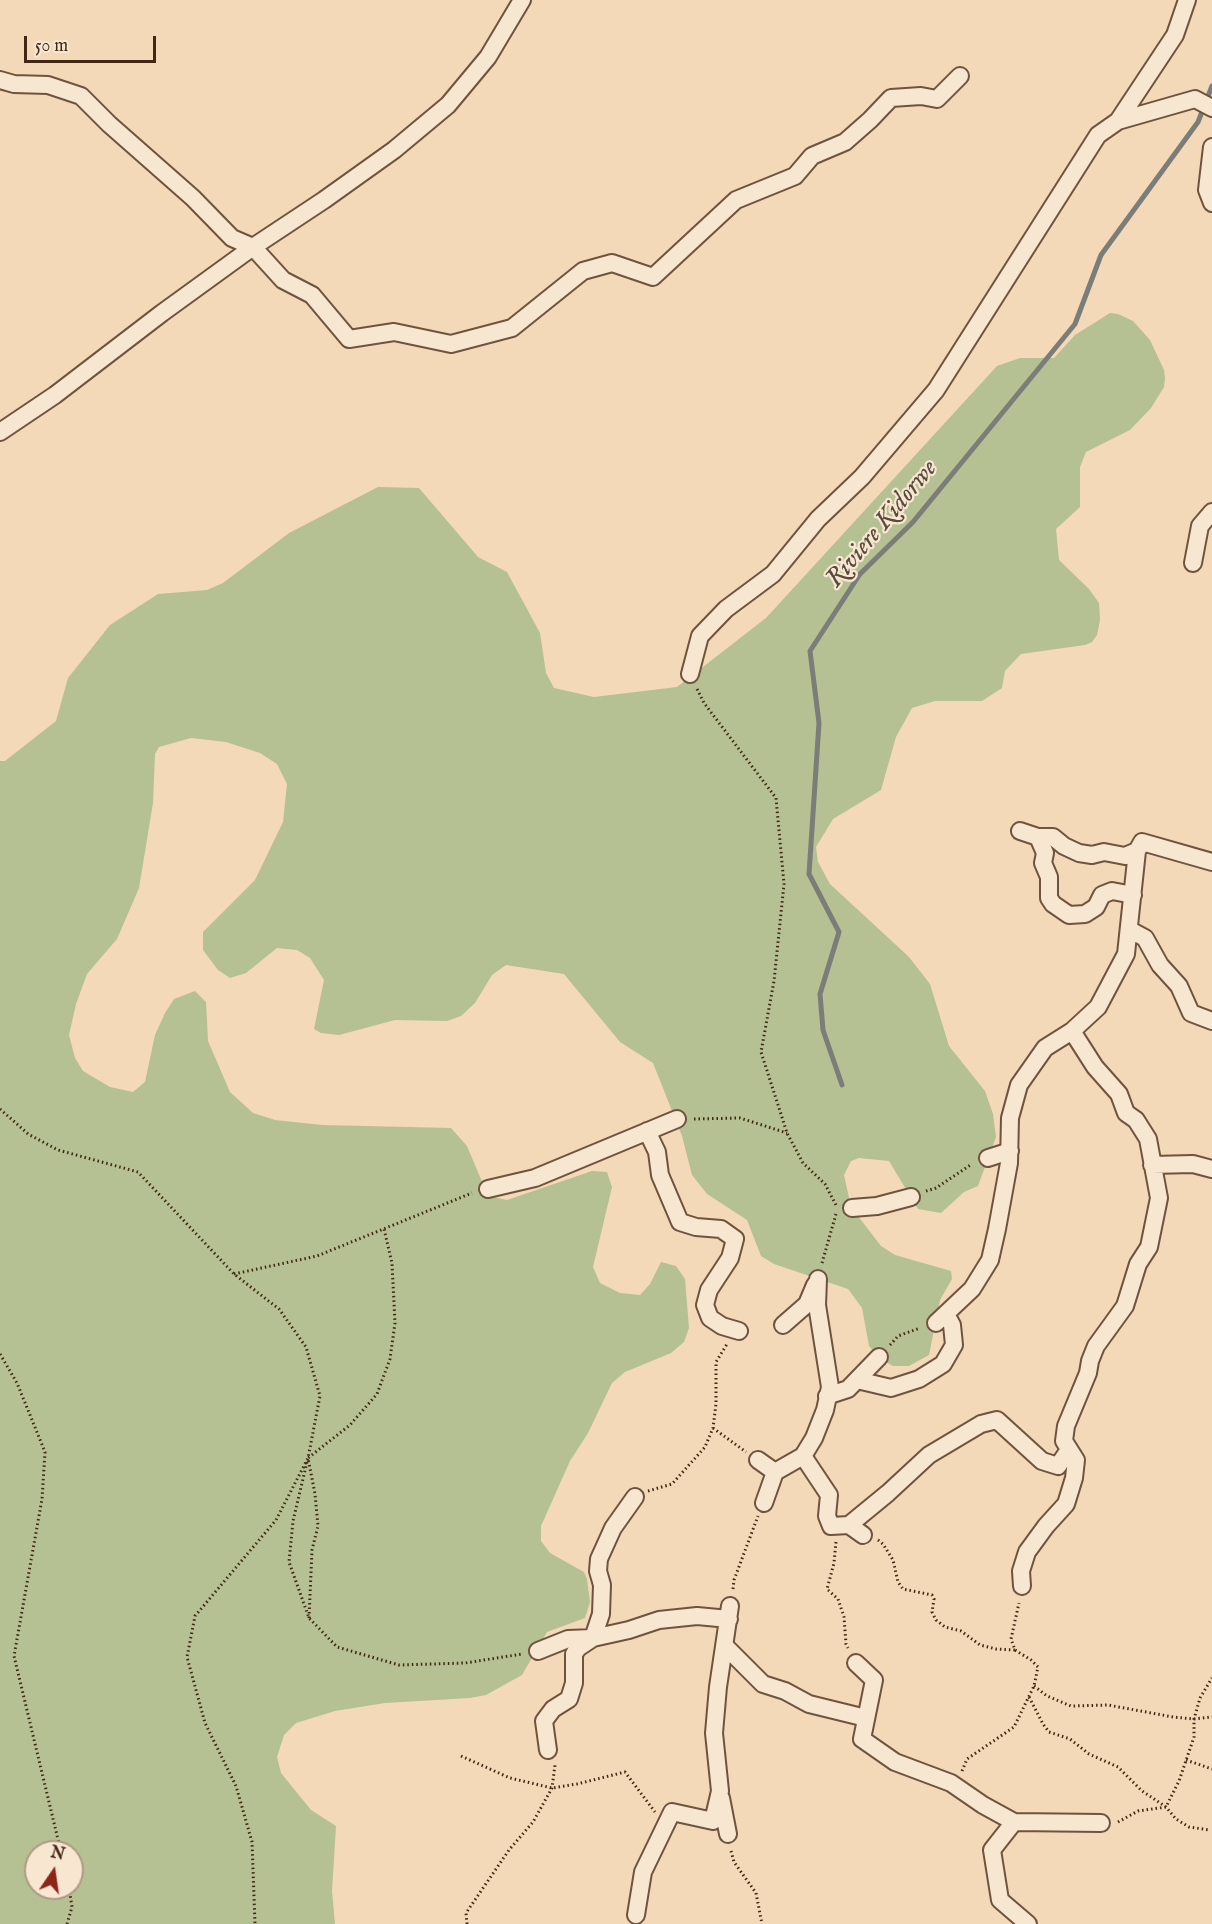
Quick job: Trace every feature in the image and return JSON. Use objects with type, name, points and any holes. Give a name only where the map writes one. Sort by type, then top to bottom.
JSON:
[{"type":"street","points":[[0,432],[55,395],[253,247],[377,162],[448,105],[488,57],[522,0]]},
{"type":"street","points":[[1118,121],[1175,35],[1187,0]]},
{"type":"street","points":[[0,80],[14,84],[48,85],[81,96],[109,124],[193,198],[232,238],[253,247],[283,280],[312,295],[348,339],[394,332],[451,344],[512,328],[583,271],[612,263],[653,276],[736,201],[795,176],[812,156],[845,142],[891,98],[921,96],[937,99],[960,76]]},
{"type":"street","points":[[690,674],[700,636],[726,609],[773,574],[818,519],[861,477],[936,390],[1098,135],[1118,121],[1195,99],[1212,108]]},
{"type":"street","points":[[1212,147],[1208,190],[1212,202]]},
{"type":"street","points":[[1192,564],[1200,526],[1212,512]]},
{"type":"street","points":[[1020,831],[1038,837],[1053,837],[1079,854],[1092,855],[1104,852],[1125,856],[1137,851]]},
{"type":"street","points":[[1038,837],[1045,853],[1043,863],[1049,877],[1049,898],[1053,904],[1069,915],[1085,914],[1096,907],[1102,896],[1112,891],[1133,895]]},
{"type":"street","points":[[857,1380],[891,1388],[919,1379],[943,1364],[954,1345],[952,1325],[941,1318],[972,1289],[990,1260],[998,1229],[1010,1151],[1010,1118],[1019,1085],[1045,1048],[1072,1031],[1098,1007],[1112,984],[1126,954],[1137,851],[1142,842],[1212,862]]},
{"type":"street","points":[[1130,930],[1145,938],[1160,965],[1179,986],[1191,1013],[1212,1021]]},
{"type":"street","points":[[1022,1586],[1021,1571],[1027,1552],[1066,1504],[1074,1478],[1076,1460],[1068,1451],[1064,1441],[1066,1426],[1096,1346],[1125,1306],[1138,1264],[1149,1246],[1160,1198],[1148,1139],[1136,1120],[1126,1113],[1119,1094],[1095,1067],[1072,1031]]},
{"type":"street","points":[[488,1189],[535,1178],[677,1119]]},
{"type":"street","points":[[647,1131],[657,1152],[660,1175],[680,1222],[696,1227],[722,1229],[735,1239],[730,1258],[709,1290],[705,1305],[710,1317],[722,1326],[739,1332]]},
{"type":"street","points":[[988,1158],[1010,1151]]},
{"type":"street","points":[[1152,1165],[1194,1164],[1212,1169]]},
{"type":"street","points":[[852,1208],[877,1206],[911,1197]]},
{"type":"street","points":[[783,1325],[807,1304],[818,1279]]},
{"type":"street","points":[[764,1503],[776,1472],[802,1456],[814,1438],[828,1396],[830,1387],[817,1305],[818,1279]]},
{"type":"street","points":[[828,1396],[848,1389],[879,1357]]},
{"type":"street","points":[[802,1456],[829,1495],[827,1516],[831,1526],[856,1530],[888,1493],[929,1455],[981,1424],[998,1420],[1042,1461],[1058,1466],[1068,1451]]},
{"type":"street","points":[[758,1460],[776,1472]]},
{"type":"street","points":[[548,1750],[544,1721],[553,1709],[569,1699],[574,1683],[574,1653],[593,1638],[601,1614],[602,1585],[598,1571],[599,1559],[613,1528],[634,1497]]},
{"type":"street","points":[[538,1651],[568,1639],[593,1638],[659,1620],[730,1612],[714,1734],[720,1791],[728,1834]]},
{"type":"street","points":[[724,1646],[763,1684],[785,1691],[809,1704],[866,1718]]},
{"type":"street","points":[[856,1663],[873,1680],[862,1739],[895,1762],[951,1783],[983,1805],[1014,1822],[1101,1823]]},
{"type":"street","points":[[636,1915],[643,1872],[664,1813],[713,1821],[720,1791]]},
{"type":"street","points":[[1014,1822],[992,1850],[1000,1900],[1028,1924]]},
{"type":"path","points":[[690,674],[704,703],[776,798],[784,884],[774,981],[761,1052],[787,1133],[803,1163],[825,1184],[837,1208],[818,1279]]},
{"type":"path","points":[[0,1109],[28,1134],[58,1150],[138,1172],[234,1274],[279,1309],[306,1347],[320,1396],[293,1521],[289,1562],[309,1618],[338,1647],[399,1665],[465,1664],[538,1651]]},
{"type":"path","points":[[677,1119],[740,1118],[787,1133]]},
{"type":"path","points":[[911,1197],[936,1188],[975,1162],[988,1158]]},
{"type":"path","points":[[234,1274],[317,1256],[470,1193],[488,1189]]},
{"type":"path","points":[[255,1924],[252,1842],[236,1786],[205,1723],[187,1657],[195,1616],[276,1520],[308,1458],[350,1425],[377,1394],[390,1359],[395,1323],[392,1263],[384,1228]]},
{"type":"path","points":[[879,1357],[898,1336],[941,1318]]},
{"type":"path","points":[[634,1497],[672,1484],[705,1447],[713,1428],[716,1404],[716,1362],[729,1342],[739,1332]]},
{"type":"path","points":[[0,1353],[17,1383],[45,1452],[42,1499],[14,1656],[58,1840]]},
{"type":"path","points":[[713,1428],[758,1460]]},
{"type":"path","points":[[308,1458],[318,1526],[312,1550],[309,1618]]},
{"type":"path","points":[[730,1612],[734,1580],[764,1503]]},
{"type":"path","points":[[831,1526],[836,1543],[834,1563],[827,1589],[838,1599],[844,1617],[846,1644],[856,1663]]},
{"type":"path","points":[[856,1530],[876,1538],[883,1544],[893,1560],[898,1582],[903,1589],[932,1595],[934,1599],[932,1612],[936,1620],[945,1627],[961,1631],[980,1645],[1015,1650],[1038,1667],[1034,1686],[1014,1727],[967,1759],[961,1773],[960,1788]]},
{"type":"path","points":[[1015,1650],[1011,1639],[1022,1586]]},
{"type":"path","points":[[1166,1807],[1179,1782],[1194,1737],[1194,1719],[1200,1698],[1212,1678]]},
{"type":"path","points":[[1034,1686],[1047,1696],[1071,1706],[1108,1705],[1194,1719],[1212,1717]]},
{"type":"path","points":[[1029,1697],[1049,1732],[1070,1739],[1089,1754],[1118,1767],[1142,1791],[1166,1807],[1176,1819],[1190,1827],[1210,1830]]},
{"type":"path","points":[[467,1924],[466,1912],[509,1850],[533,1822],[552,1788],[556,1766],[548,1750]]},
{"type":"path","points":[[460,1756],[510,1778],[552,1788],[625,1772],[664,1813]]},
{"type":"path","points":[[1186,1760],[1212,1769]]},
{"type":"path","points":[[1101,1823],[1121,1822],[1138,1811],[1166,1807]]},
{"type":"path","points":[[728,1834],[734,1862],[756,1893],[762,1924]]},
{"type":"path","points":[[67,1924],[72,1907],[71,1900]]},
{"type":"green space","points":[[1110,313],[1133,321],[1150,340],[1164,370],[1164,387],[1151,408],[1130,430],[1086,452],[1080,467],[1080,507],[1056,529],[1059,560],[1089,589],[1099,603],[1100,620],[1097,635],[1092,642],[1085,645],[1021,654],[1005,671],[1002,688],[982,701],[935,701],[912,708],[896,737],[881,790],[833,819],[816,847],[818,862],[830,884],[909,957],[930,984],[949,1046],[985,1091],[993,1114],[996,1137],[978,1186],[964,1192],[941,1213],[918,1209],[889,1161],[859,1158],[851,1161],[844,1175],[851,1207],[881,1246],[895,1255],[951,1271],[952,1279],[940,1300],[929,1355],[909,1366],[893,1366],[879,1358],[869,1346],[862,1308],[848,1289],[774,1264],[761,1256],[747,1220],[707,1194],[692,1175],[682,1136],[653,1063],[620,1042],[564,974],[506,965],[492,975],[475,1003],[461,1016],[447,1021],[395,1020],[339,1035],[321,1033],[314,1029],[324,980],[310,958],[297,950],[277,948],[246,973],[230,978],[218,970],[203,950],[203,932],[255,880],[283,822],[287,784],[277,764],[260,753],[226,742],[191,738],[159,747],[155,754],[153,803],[139,888],[117,939],[87,974],[76,1004],[69,1035],[75,1058],[83,1071],[110,1087],[133,1092],[145,1082],[155,1035],[165,1013],[174,999],[195,991],[206,1002],[208,1041],[230,1092],[253,1113],[275,1120],[322,1125],[451,1128],[467,1146],[488,1196],[507,1200],[592,1171],[607,1172],[612,1187],[593,1267],[600,1283],[620,1293],[640,1295],[650,1284],[661,1262],[676,1266],[685,1279],[689,1328],[684,1342],[671,1353],[625,1372],[612,1383],[588,1433],[570,1461],[541,1526],[541,1541],[550,1553],[584,1572],[590,1602],[585,1618],[547,1632],[522,1675],[486,1695],[385,1703],[335,1711],[296,1723],[284,1735],[277,1757],[281,1773],[311,1810],[336,1826],[332,1891],[335,1924],[0,1924],[0,761],[5,761],[56,721],[68,678],[110,625],[158,594],[207,590],[223,583],[289,533],[378,487],[419,488],[478,557],[507,572],[540,633],[546,673],[554,688],[594,697],[677,687],[766,618],[997,366],[1020,358],[1054,358],[1075,335]]},
{"type":"waterway","name":"Riviere Kidorwe","points":[[842,1085],[823,1030],[820,994],[839,932],[809,874],[819,723],[810,651],[860,574],[913,522],[1075,324],[1101,255],[1198,122],[1212,86]]}]
